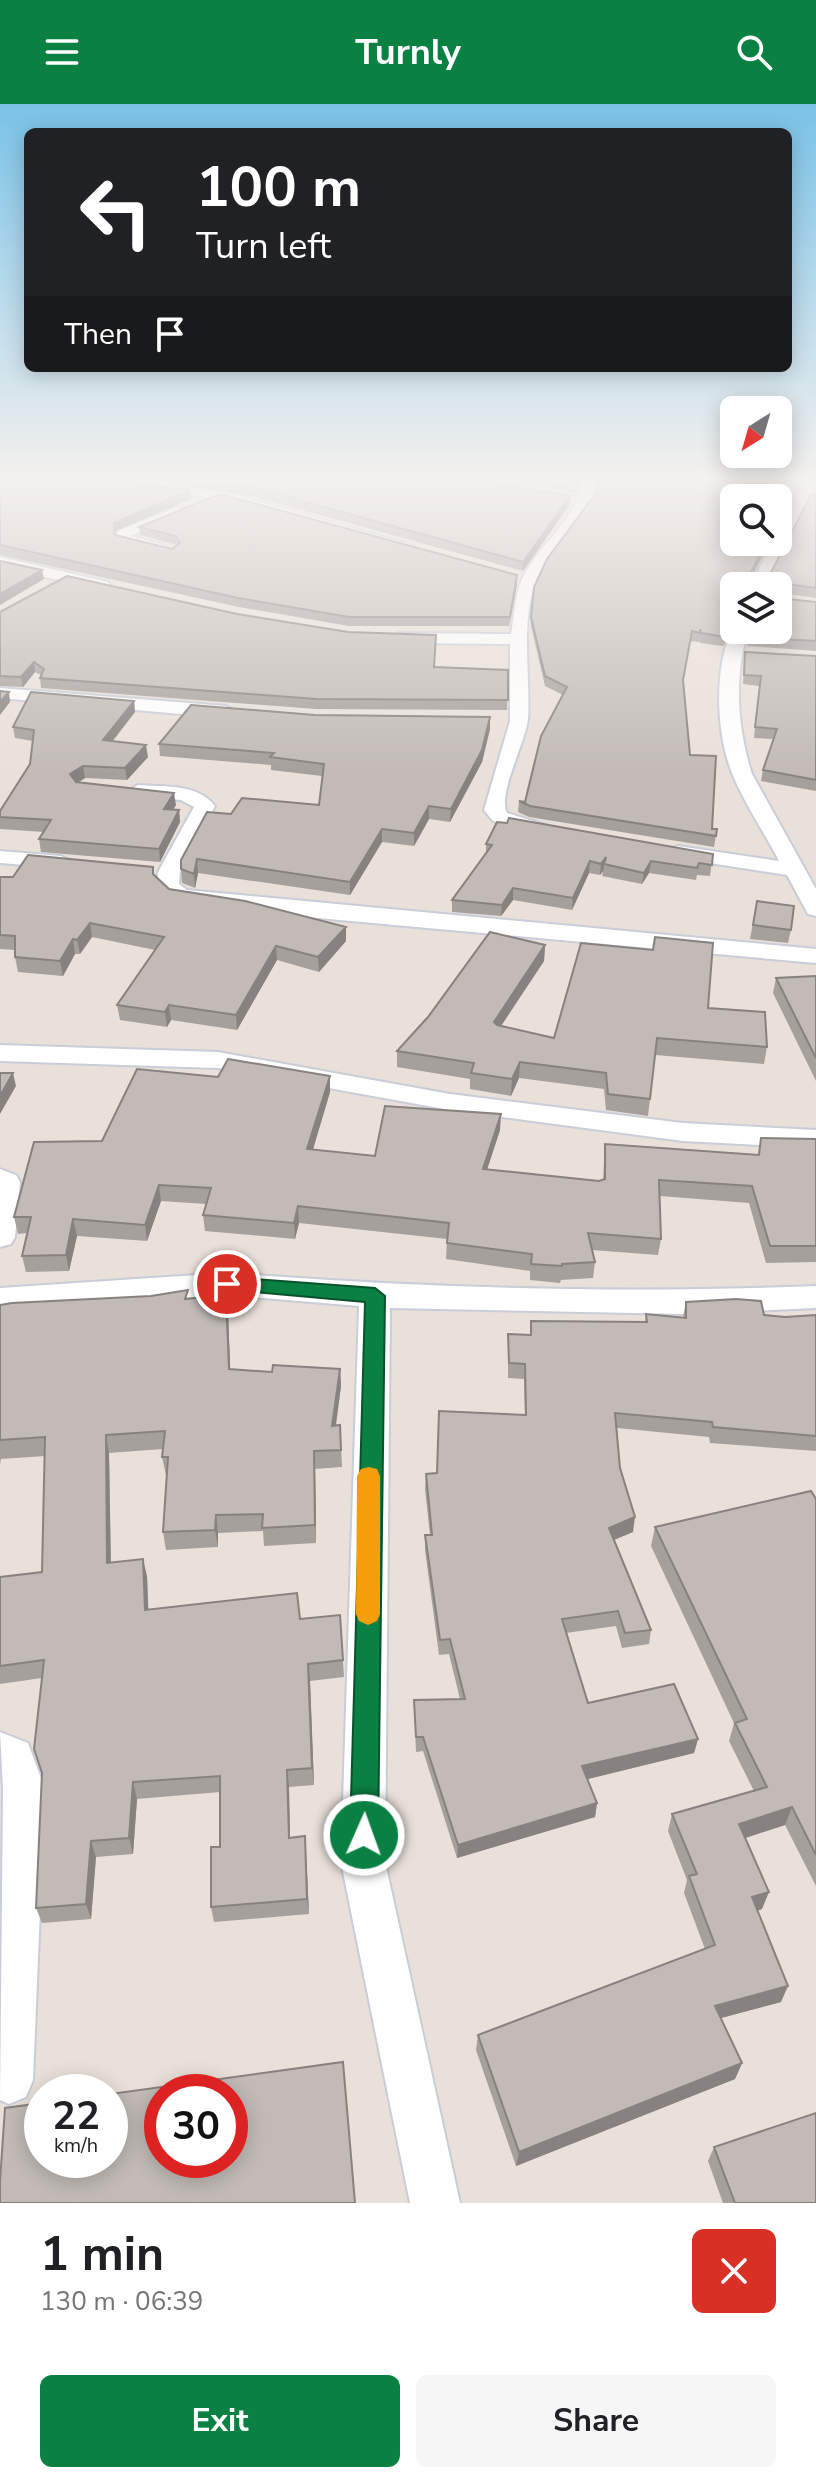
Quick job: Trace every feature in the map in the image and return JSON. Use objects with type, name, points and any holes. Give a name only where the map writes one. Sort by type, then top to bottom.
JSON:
[{"type":"street","points":[[39,592],[63,578]]},
{"type":"street","points":[[70,578],[123,589]]},
{"type":"street","points":[[521,578],[511,721],[494,810],[500,817],[523,826],[564,834]]},
{"type":"street","points":[[387,637],[518,639]]},
{"type":"street","points":[[735,644],[731,653],[734,751],[742,774],[816,909]]},
{"type":"street","points":[[731,653],[759,654]]},
{"type":"street","points":[[0,693],[239,713]]},
{"type":"street","points":[[114,789],[186,795],[200,800],[205,806],[161,871],[168,886],[179,895],[206,901],[816,956]]},
{"type":"street","points":[[653,849],[794,870]]},
{"type":"street","points":[[0,857],[77,863]]},
{"type":"street","points":[[0,1053],[218,1060],[450,1102],[683,1132],[816,1139]]},
{"type":"street","points":[[0,1179],[6,1182],[0,1237]]},
{"type":"street","points":[[0,1299],[172,1285],[227,1284],[375,1296],[683,1303],[816,1297]]},
{"type":"street","points":[[375,1296],[363,1862],[435,2203]]},
{"type":"street","points":[[0,1752],[13,1757],[24,1789],[9,2080]]},
{"type":"building","points":[[0,578],[28,578],[0,594]]},
{"type":"building","points":[[63,578],[76,578],[237,614],[348,632],[436,635],[434,667],[508,670],[508,700],[316,699],[40,678],[44,669],[34,662],[21,677],[0,676],[0,612]]},
{"type":"building","points":[[148,578],[517,578],[510,617],[349,617],[238,598]]},
{"type":"building","points":[[538,578],[720,578],[720,636],[701,633],[700,629],[700,633],[692,631],[683,680],[690,755],[716,756],[712,829],[717,829],[716,836],[530,806],[519,801],[525,802],[541,736],[567,687],[545,676],[531,617],[534,587]]},
{"type":"building","points":[[792,578],[816,578],[816,588],[792,585]]},
{"type":"building","points":[[792,599],[816,602],[816,641],[792,640]]},
{"type":"building","points":[[745,652],[816,656],[816,780],[763,770],[777,729],[755,727],[761,676],[744,675]]},
{"type":"building","points":[[0,691],[9,692],[0,702]]},
{"type":"building","points":[[31,692],[134,701],[103,740],[146,745],[125,768],[83,766],[70,774],[76,782],[174,793],[164,809],[179,810],[159,849],[39,839],[51,820],[0,817],[0,811],[30,764],[34,730],[13,727]]},
{"type":"building","points":[[191,705],[315,715],[490,717],[482,750],[451,809],[429,806],[414,833],[382,829],[350,882],[197,859],[194,874],[181,869],[181,860],[207,812],[231,814],[242,798],[319,805],[324,764],[270,757],[274,753],[159,744]]},
{"type":"building","points":[[509,818],[713,854],[712,865],[699,863],[697,868],[651,861],[644,873],[604,864],[606,857],[601,864],[590,861],[573,898],[513,888],[502,905],[452,900],[492,845],[486,844],[497,822],[507,823]]},
{"type":"building","points":[[28,855],[153,867],[153,874],[169,889],[245,901],[346,927],[318,957],[276,946],[236,1015],[169,1005],[165,1012],[117,1005],[164,937],[90,923],[77,940],[73,939],[60,961],[15,957],[15,936],[0,935],[0,877],[13,877]]},
{"type":"building","points":[[757,901],[794,906],[791,930],[753,925]]},
{"type":"building","points":[[490,932],[545,945],[494,1022],[497,1025],[554,1038],[581,943],[653,950],[655,937],[713,943],[708,1008],[765,1012],[767,1047],[657,1038],[650,1099],[608,1094],[606,1073],[520,1062],[512,1079],[471,1073],[474,1063],[397,1051],[428,1017]]},
{"type":"building","points":[[816,976],[816,1058],[776,978]]},
{"type":"building","points":[[228,1059],[330,1076],[307,1149],[375,1156],[385,1106],[501,1114],[483,1169],[599,1181],[605,1179],[605,1144],[759,1155],[761,1138],[816,1139],[816,1246],[770,1246],[752,1186],[659,1180],[661,1239],[588,1233],[595,1262],[562,1266],[531,1264],[532,1254],[447,1243],[449,1223],[298,1206],[294,1223],[203,1215],[211,1188],[159,1185],[145,1225],[73,1219],[66,1255],[22,1256],[31,1217],[14,1217],[34,1142],[102,1141],[137,1069],[218,1077]]},
{"type":"building","points":[[0,1073],[13,1073],[0,1096]]},
{"type":"building","points":[[188,1290],[185,1299],[226,1295],[229,1369],[272,1372],[273,1365],[340,1369],[332,1426],[340,1425],[341,1450],[314,1451],[315,1525],[262,1528],[263,1514],[216,1515],[215,1530],[163,1532],[168,1457],[162,1457],[165,1431],[106,1435],[107,1563],[143,1559],[145,1610],[297,1593],[300,1619],[340,1615],[343,1660],[308,1664],[312,1768],[287,1770],[289,1838],[305,1836],[307,1899],[211,1907],[211,1847],[220,1847],[220,1776],[133,1782],[129,1838],[91,1841],[86,1904],[36,1908],[42,1773],[34,1749],[44,1660],[0,1666],[0,1577],[42,1572],[45,1437],[0,1440],[0,1305],[151,1296]]},
{"type":"building","points":[[761,1301],[764,1315],[816,1315],[816,1436],[713,1427],[712,1422],[615,1413],[620,1468],[635,1517],[609,1528],[651,1630],[625,1633],[618,1611],[562,1619],[588,1703],[674,1684],[698,1739],[582,1766],[597,1803],[458,1845],[423,1737],[416,1737],[414,1700],[465,1699],[450,1639],[440,1640],[425,1535],[432,1535],[426,1474],[437,1473],[439,1411],[526,1415],[525,1364],[509,1363],[508,1334],[531,1335],[531,1321],[647,1322],[646,1314],[686,1318],[686,1302]]},
{"type":"building","points":[[811,1491],[816,1499],[816,1855],[792,1807],[739,1824],[769,1892],[752,1897],[788,1986],[715,2006],[742,2063],[519,2152],[478,2035],[715,1945],[689,1876],[697,1874],[672,1814],[767,1787],[735,1723],[747,1719],[655,1527]]},
{"type":"building","points":[[343,2062],[355,2203],[0,2203],[5,2108],[24,2105],[24,2178],[128,2178],[128,2092],[144,2089],[144,2178],[248,2178],[248,2075]]},
{"type":"building","points":[[816,2113],[816,2203],[735,2203],[714,2147]]},
{"type":"slow traffic","points":[[368,1614],[369,1476]]},
{"type":"route","points":[[227,1284],[375,1296],[369,1450],[364,1835]]}]
